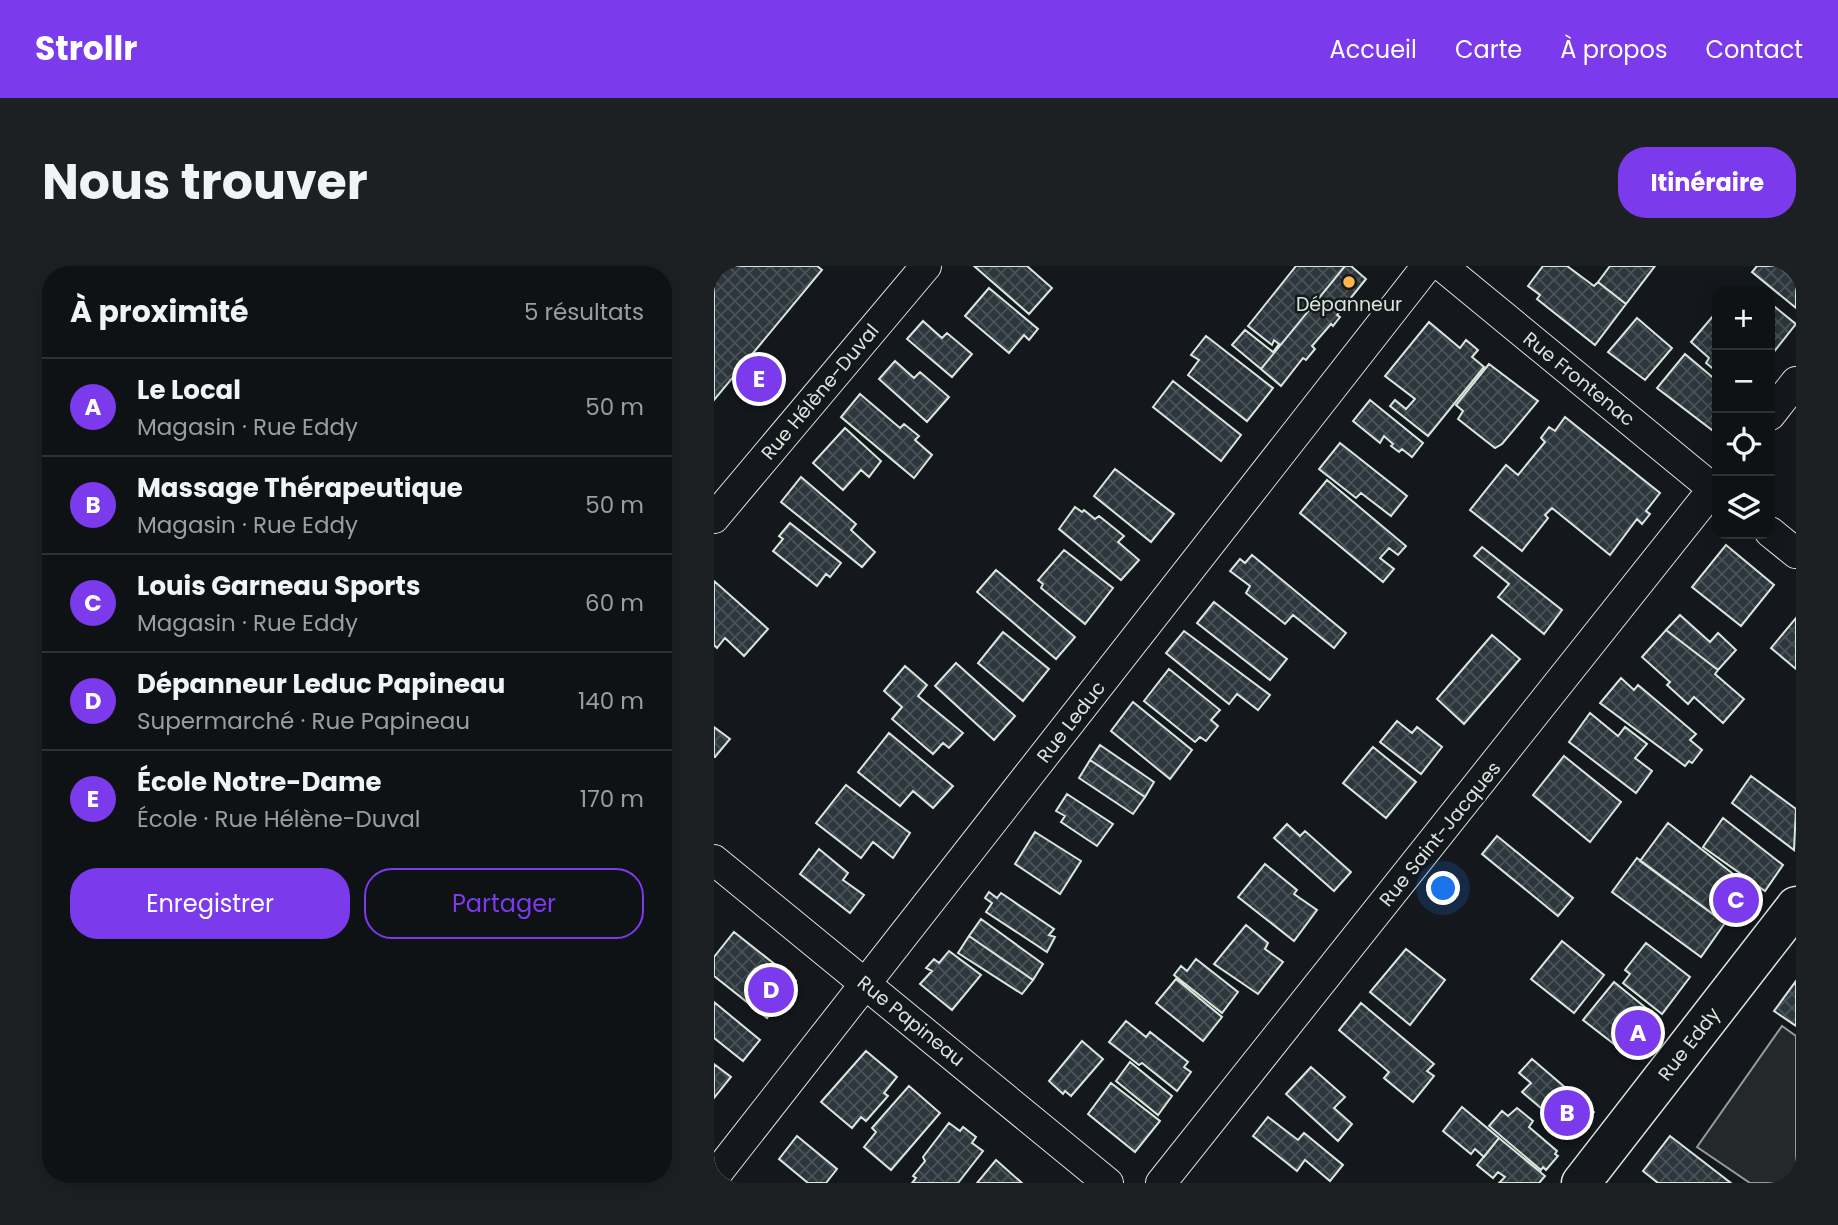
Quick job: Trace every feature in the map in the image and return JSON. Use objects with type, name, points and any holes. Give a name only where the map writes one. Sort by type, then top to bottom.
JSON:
[{"type":"main road","name":"Rue Eddy","points":[[1581,1183],[1796,906]]},
{"type":"street","name":"Rue Hélène-Duval","points":[[714,518],[926,266]]},
{"type":"street","name":"Rue Leduc","points":[[714,1177],[1427,266]]},
{"type":"street","name":"Rue Frontenac","points":[[1442,266],[1712,486]]},
{"type":"street","points":[[1772,413],[1796,382]]},
{"type":"street","name":"Rue Saint-Jacques","points":[[1161,1183],[1712,494]]},
{"type":"street","points":[[1775,536],[1796,553]]},
{"type":"street","name":"Rue Papineau","points":[[714,860],[1108,1183]]},
{"type":"shaded area","points":[[1782,1026],[1796,1036],[1796,1183],[1750,1183],[1697,1147]]},
{"type":"building","points":[[714,266],[817,266],[822,270],[714,400]]},
{"type":"building","points":[[974,266],[1027,266],[1052,288],[1029,314]]},
{"type":"building","points":[[1296,266],[1345,266],[1261,369],[1232,345],[1245,330],[1273,352],[1279,344],[1274,340],[1272,345],[1248,326]]},
{"type":"building","points":[[1345,266],[1351,266],[1366,279],[1337,315],[1340,317],[1333,326],[1331,324],[1312,346],[1315,349],[1306,360],[1303,358],[1281,386],[1261,369]]},
{"type":"building","points":[[1543,266],[1567,266],[1594,286],[1598,282],[1626,304],[1595,345],[1537,299],[1540,295],[1528,286]]},
{"type":"building","points":[[1610,266],[1655,266],[1626,304],[1598,282]]},
{"type":"building","points":[[1757,266],[1796,266],[1796,308],[1775,291],[1775,287],[1770,287],[1752,272]]},
{"type":"building","points":[[989,288],[1038,329],[1029,340],[1024,335],[1009,353],[965,316]]},
{"type":"building","points":[[1775,307],[1796,324],[1775,350]]},
{"type":"building","points":[[1712,317],[1712,368],[1706,363],[1709,358],[1691,342]]},
{"type":"building","points":[[1637,318],[1672,348],[1645,380],[1608,352]]},
{"type":"building","points":[[923,321],[942,338],[947,333],[972,354],[952,377],[907,339]]},
{"type":"building","points":[[1429,322],[1460,348],[1466,340],[1478,350],[1472,357],[1484,367],[1428,436],[1390,406],[1395,400],[1406,409],[1415,399],[1385,376]]},
{"type":"building","points":[[1206,336],[1273,388],[1247,421],[1188,375],[1199,360],[1191,355]]},
{"type":"building","points":[[1685,354],[1712,377],[1712,430],[1657,388]]},
{"type":"building","points":[[895,361],[914,378],[920,372],[949,397],[927,422],[879,379]]},
{"type":"building","points":[[1489,364],[1538,401],[1502,444],[1495,448],[1458,419],[1463,411],[1456,405]]},
{"type":"building","points":[[1173,381],[1241,435],[1221,461],[1153,407]]},
{"type":"building","points":[[860,394],[900,428],[904,424],[919,436],[915,440],[932,455],[914,478],[841,417]]},
{"type":"building","points":[[1370,400],[1423,443],[1412,457],[1402,449],[1399,452],[1391,446],[1393,444],[1384,436],[1380,443],[1353,421]]},
{"type":"building","points":[[1565,417],[1660,493],[1646,511],[1650,514],[1642,524],[1637,519],[1610,555],[1552,508],[1545,515],[1548,518],[1522,551],[1470,510],[1506,465],[1518,475],[1545,442],[1541,438],[1549,427],[1555,431]]},
{"type":"building","points":[[845,428],[881,461],[869,477],[861,470],[843,490],[813,463]]},
{"type":"building","points":[[1340,443],[1407,496],[1391,516],[1361,493],[1356,498],[1319,469]]},
{"type":"building","points":[[1115,469],[1174,514],[1151,542],[1094,496]]},
{"type":"building","points":[[801,477],[856,524],[851,530],[875,552],[862,567],[781,502]]},
{"type":"building","points":[[1327,480],[1406,546],[1398,555],[1389,548],[1380,558],[1394,569],[1383,582],[1300,513]]},
{"type":"building","points":[[1075,507],[1095,519],[1099,516],[1124,536],[1118,542],[1139,560],[1121,580],[1059,529]]},
{"type":"building","points":[[790,523],[841,563],[830,577],[826,574],[817,586],[773,551],[783,539],[779,536]]},
{"type":"building","points":[[1726,545],[1774,585],[1741,626],[1692,587]]},
{"type":"building","points":[[1482,547],[1562,610],[1544,634],[1498,597],[1509,584],[1474,556]]},
{"type":"building","points":[[1064,550],[1113,588],[1085,624],[1041,588],[1043,584],[1038,580]]},
{"type":"building","points":[[1252,555],[1346,633],[1334,648],[1293,615],[1285,624],[1246,593],[1250,586],[1230,571],[1240,559],[1245,563]]},
{"type":"building","points":[[996,570],[1075,637],[1056,659],[977,592]]},
{"type":"building","points":[[714,581],[768,629],[744,656],[725,638],[717,648],[714,645]]},
{"type":"building","points":[[1214,602],[1287,659],[1270,680],[1197,623]]},
{"type":"building","points":[[1680,615],[1710,642],[1718,633],[1736,650],[1718,670],[1666,630]]},
{"type":"building","points":[[1796,618],[1796,669],[1771,648]]},
{"type":"building","points":[[1666,630],[1718,670],[1715,674],[1744,699],[1723,723],[1694,697],[1688,704],[1667,685],[1670,682],[1642,657]]},
{"type":"building","points":[[1184,631],[1270,695],[1258,710],[1237,694],[1229,704],[1166,653]]},
{"type":"building","points":[[1003,632],[1049,669],[1023,701],[978,663]]},
{"type":"building","points":[[1492,635],[1520,659],[1464,724],[1437,699]]},
{"type":"building","points":[[956,663],[1015,716],[994,740],[935,686]]},
{"type":"building","points":[[905,666],[927,685],[918,696],[963,733],[949,748],[943,743],[933,754],[892,719],[902,707],[884,691]]},
{"type":"building","points":[[1169,669],[1220,710],[1211,720],[1218,726],[1206,741],[1200,737],[1195,742],[1144,701]]},
{"type":"building","points":[[1621,678],[1634,690],[1638,685],[1696,734],[1690,740],[1702,750],[1692,763],[1689,761],[1685,766],[1600,703]]},
{"type":"building","points":[[1133,702],[1192,750],[1170,779],[1111,731]]},
{"type":"building","points":[[1590,713],[1618,736],[1625,727],[1647,744],[1635,758],[1652,771],[1636,793],[1569,742]]},
{"type":"building","points":[[1397,721],[1412,733],[1417,727],[1442,747],[1421,774],[1380,742]]},
{"type":"building","points":[[714,727],[730,739],[715,757],[714,757]]},
{"type":"building","points":[[889,733],[953,786],[933,808],[913,791],[900,806],[858,772]]},
{"type":"building","points":[[1100,745],[1154,782],[1145,797],[1090,760]]},
{"type":"building","points":[[1373,747],[1416,782],[1386,818],[1343,783]]},
{"type":"building","points":[[1564,756],[1621,802],[1590,842],[1533,795]]},
{"type":"building","points":[[1090,760],[1145,797],[1133,814],[1079,778]]},
{"type":"building","points":[[1751,776],[1796,809],[1794,850],[1732,803]]},
{"type":"building","points":[[846,785],[910,833],[893,858],[873,842],[861,858],[816,823]]},
{"type":"building","points":[[1067,794],[1113,824],[1097,846],[1061,822],[1065,816],[1056,811]]},
{"type":"building","points":[[1723,818],[1783,865],[1765,891],[1703,847]]},
{"type":"building","points":[[1668,823],[1751,888],[1725,923],[1640,861]]},
{"type":"building","points":[[1287,824],[1300,836],[1305,831],[1351,872],[1334,891],[1274,838]]},
{"type":"building","points":[[1035,832],[1081,861],[1060,894],[1015,864]]},
{"type":"building","points":[[1497,836],[1573,898],[1558,916],[1482,854]]},
{"type":"building","points":[[819,849],[848,873],[843,880],[864,895],[850,913],[800,874]]},
{"type":"building","points":[[1637,858],[1725,923],[1701,957],[1612,892]]},
{"type":"building","points":[[1265,864],[1297,890],[1294,894],[1317,910],[1294,941],[1238,897]]},
{"type":"building","points":[[989,892],[997,898],[1001,893],[1054,929],[1049,935],[1055,937],[1047,952],[986,912],[992,903],[985,898]]},
{"type":"building","points":[[981,919],[1043,964],[1033,980],[969,936]]},
{"type":"building","points":[[1246,925],[1268,943],[1265,949],[1283,962],[1258,994],[1214,964]]},
{"type":"building","points":[[734,932],[796,981],[767,1018],[714,976],[714,957]]},
{"type":"building","points":[[969,936],[1033,980],[1022,994],[958,953]]},
{"type":"building","points":[[1562,941],[1604,975],[1574,1013],[1531,979]]},
{"type":"building","points":[[1646,943],[1690,977],[1662,1014],[1623,983],[1630,974],[1625,970]]},
{"type":"building","points":[[1406,949],[1445,980],[1410,1025],[1370,992]]},
{"type":"building","points":[[949,951],[981,975],[952,1010],[920,984],[932,971],[926,968],[934,959],[939,963]]},
{"type":"building","points":[[1196,959],[1238,992],[1222,1013],[1174,975],[1181,966],[1187,971]]},
{"type":"building","points":[[1176,979],[1222,1017],[1203,1041],[1156,1003]]},
{"type":"building","points":[[1796,981],[1796,1026],[1774,1011]]},
{"type":"building","points":[[1614,982],[1657,1017],[1627,1054],[1583,1020]]},
{"type":"building","points":[[714,1002],[760,1040],[743,1061],[714,1038]]},
{"type":"building","points":[[1361,1003],[1434,1064],[1427,1071],[1434,1076],[1413,1102],[1384,1078],[1389,1072],[1339,1030]]},
{"type":"building","points":[[1126,1021],[1146,1037],[1150,1032],[1188,1062],[1184,1067],[1191,1072],[1177,1091],[1142,1063],[1139,1065],[1109,1042]]},
{"type":"building","points":[[1082,1041],[1103,1059],[1071,1096],[1065,1091],[1063,1094],[1049,1081]]},
{"type":"building","points":[[866,1051],[897,1077],[884,1093],[888,1096],[866,1121],[861,1117],[852,1128],[821,1102]]},
{"type":"building","points":[[1532,1059],[1594,1112],[1574,1136],[1522,1092],[1531,1083],[1519,1073]]},
{"type":"building","points":[[1130,1062],[1172,1096],[1158,1115],[1116,1081]]},
{"type":"building","points":[[714,1064],[731,1077],[714,1098]]},
{"type":"building","points":[[1311,1067],[1345,1097],[1334,1108],[1352,1124],[1338,1141],[1286,1094]]},
{"type":"building","points":[[1111,1083],[1160,1121],[1135,1152],[1088,1114]]},
{"type":"building","points":[[909,1086],[940,1113],[891,1170],[864,1147],[876,1132],[872,1128]]},
{"type":"building","points":[[1462,1107],[1499,1138],[1484,1157],[1475,1149],[1471,1154],[1443,1131]]},
{"type":"building","points":[[1517,1108],[1533,1121],[1529,1127],[1557,1151],[1555,1154],[1558,1156],[1546,1170],[1543,1167],[1541,1170],[1489,1126],[1502,1111],[1508,1116]]},
{"type":"building","points":[[1268,1117],[1298,1140],[1304,1133],[1343,1165],[1330,1181],[1305,1160],[1297,1171],[1253,1136]]},
{"type":"building","points":[[949,1123],[960,1131],[963,1127],[976,1137],[972,1143],[983,1151],[958,1183],[912,1183],[916,1178],[913,1176],[925,1161],[923,1157]]},
{"type":"building","points":[[797,1136],[837,1169],[826,1183],[808,1183],[779,1159]]},
{"type":"building","points":[[1670,1136],[1731,1183],[1658,1183],[1643,1171]]},
{"type":"building","points":[[1499,1138],[1545,1176],[1539,1183],[1499,1183],[1505,1177],[1498,1172],[1493,1178],[1477,1165]]},
{"type":"building","points":[[996,1160],[1022,1183],[977,1183]]},
{"type":"place","name":"Dépanneur","points":[[1349,282]]},
{"type":"place","name":"École Notre-Dame","points":[[759,379]]},
{"type":"place","name":"Louis Garneau Sports","points":[[1736,900]]},
{"type":"place","name":"Dépanneur Leduc Papineau","points":[[771,990]]},
{"type":"place","name":"Le Local","points":[[1638,1033]]},
{"type":"place","name":"Massage Thérapeutique","points":[[1567,1113]]}]
